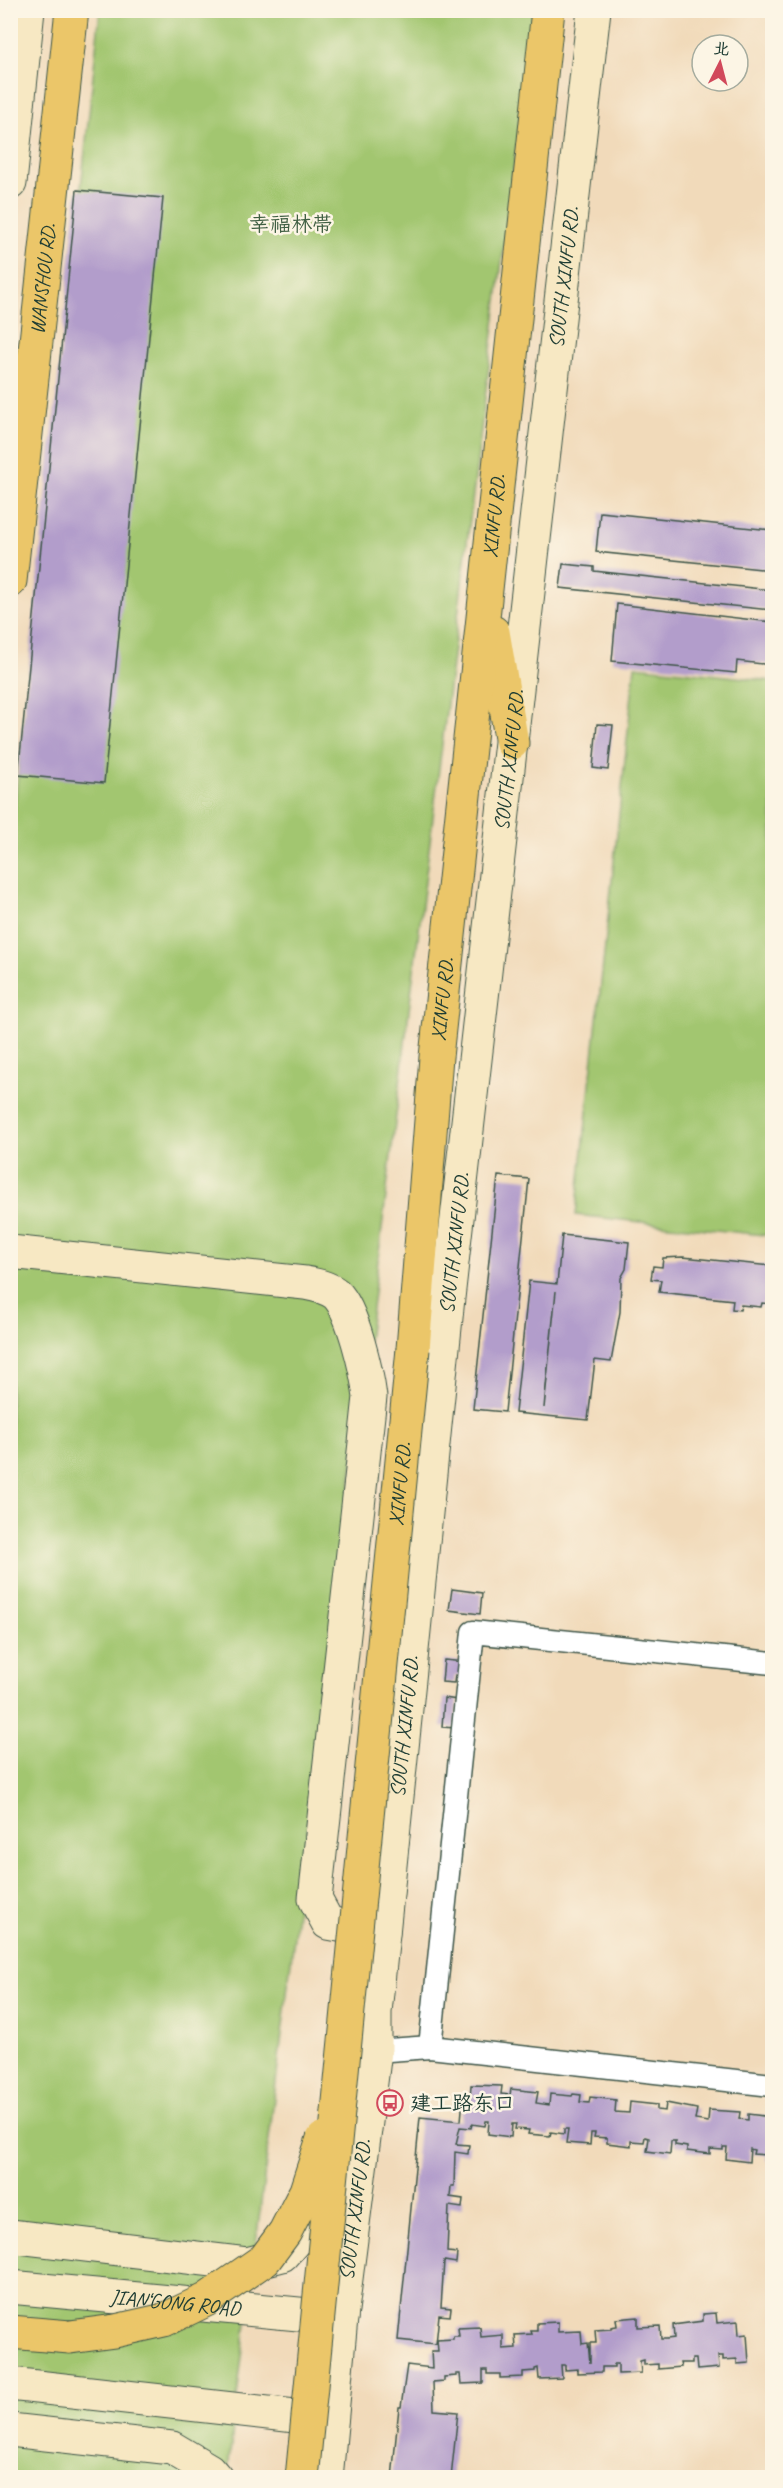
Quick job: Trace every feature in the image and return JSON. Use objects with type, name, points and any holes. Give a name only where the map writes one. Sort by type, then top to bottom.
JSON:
[{"type":"main road","points":[[10,183],[28,10]]},
{"type":"main road","name":"WANSHOU RD.","points":[[10,581],[72,10]]},
{"type":"main road","name":"XINFU RD.","points":[[349,1989],[413,1349],[436,1057],[548,10]]},
{"type":"main road","name":"SOUTH XINFU RD.","points":[[326,2478],[341,2318],[375,2051],[375,2012],[448,1298],[594,10]]},
{"type":"main road","points":[[486,594],[512,743]]},
{"type":"main road","points":[[10,1252],[305,1283],[322,1286],[335,1294],[345,1306],[368,1374],[370,1406],[315,1899],[328,1923],[383,1934]]},
{"type":"main road","points":[[10,2332],[70,2337],[116,2331],[164,2320],[206,2300],[265,2259],[285,2232],[300,2201],[322,2144],[349,1989]]},
{"type":"main road","points":[[302,2478],[349,1989]]},
{"type":"main road","points":[[10,2236],[247,2264],[282,2255],[307,2227],[329,2170],[367,2116]]},
{"type":"main road","name":"JIAN‘GONG ROAD","points":[[10,2287],[341,2318]]},
{"type":"main road","points":[[10,2384],[331,2420]]},
{"type":"main road","points":[[10,2430],[172,2448],[209,2470],[216,2478]]},
{"type":"street","points":[[430,2047],[473,1632],[772,1663]]},
{"type":"street","points":[[375,2051],[430,2047],[772,2085]]},
{"type":"green space","name":"幸福林带","points":[[100,11],[533,11],[227,2477],[11,2478],[10,849]]},
{"type":"green space","points":[[635,666],[772,681],[772,1236],[576,1215]]},
{"type":"building","points":[[77,190],[163,198],[104,783],[18,775]]},
{"type":"building","points":[[600,512],[772,530],[772,570],[596,552]]},
{"type":"building","points":[[563,564],[594,567],[594,571],[772,590],[772,610],[560,588]]},
{"type":"building","points":[[617,604],[772,622],[772,665],[737,661],[736,673],[612,661]]},
{"type":"building","points":[[597,724],[613,725],[608,770],[593,768]]},
{"type":"building","points":[[498,1176],[529,1179],[505,1412],[473,1409]]},
{"type":"building","points":[[562,1235],[629,1242],[626,1269],[621,1278],[620,1312],[611,1362],[595,1360],[588,1420],[515,1413],[529,1281],[557,1284]]},
{"type":"building","points":[[683,1257],[772,1266],[772,1304],[762,1303],[761,1307],[741,1305],[740,1310],[732,1309],[733,1300],[659,1292],[661,1280],[651,1279],[653,1266],[662,1267],[663,1258]]},
{"type":"building","points":[[452,1589],[482,1593],[480,1614],[449,1610]]},
{"type":"building","points":[[444,1660],[475,1663],[473,1676],[455,1675],[454,1683],[442,1682]]},
{"type":"building","points":[[444,1698],[457,1700],[455,1728],[442,1727]]},
{"type":"building","points":[[471,2085],[502,2086],[501,2094],[510,2095],[511,2089],[538,2092],[536,2103],[549,2105],[550,2094],[581,2095],[580,2102],[589,2103],[590,2097],[616,2100],[615,2112],[629,2113],[630,2102],[657,2105],[657,2110],[665,2111],[666,2103],[697,2109],[695,2120],[708,2122],[709,2110],[740,2112],[739,2119],[748,2120],[748,2114],[772,2117],[772,2160],[766,2160],[767,2155],[753,2154],[754,2150],[750,2149],[749,2162],[726,2159],[727,2147],[723,2147],[723,2150],[710,2149],[710,2154],[687,2151],[687,2147],[675,2145],[675,2141],[671,2141],[670,2154],[647,2151],[649,2138],[645,2137],[644,2142],[631,2141],[631,2146],[607,2143],[607,2138],[594,2137],[595,2133],[591,2133],[590,2145],[566,2143],[568,2129],[564,2129],[564,2134],[551,2132],[550,2136],[528,2134],[529,2130],[515,2129],[516,2124],[512,2124],[511,2137],[488,2134],[489,2121],[486,2121],[485,2126],[472,2124],[471,2128],[460,2127],[456,2144],[469,2145],[468,2154],[455,2152],[454,2186],[451,2186],[450,2197],[463,2199],[462,2208],[449,2206],[447,2252],[457,2253],[456,2263],[444,2261],[441,2307],[451,2308],[450,2316],[439,2315],[436,2344],[398,2340],[420,2117],[461,2121],[463,2098],[470,2099]]},
{"type":"building","points":[[716,2313],[717,2323],[738,2321],[739,2335],[747,2334],[749,2363],[737,2364],[737,2359],[723,2360],[723,2356],[718,2356],[719,2368],[697,2370],[696,2359],[692,2359],[692,2363],[680,2363],[681,2367],[658,2369],[658,2364],[644,2365],[644,2360],[640,2361],[641,2373],[618,2374],[618,2364],[614,2364],[614,2367],[602,2367],[602,2372],[578,2373],[578,2369],[565,2370],[565,2365],[561,2365],[562,2378],[539,2379],[538,2368],[535,2371],[523,2372],[523,2377],[500,2378],[500,2374],[487,2374],[487,2370],[483,2370],[483,2383],[461,2384],[460,2374],[444,2377],[444,2381],[433,2382],[434,2410],[458,2412],[451,2478],[392,2478],[399,2407],[401,2407],[407,2365],[432,2368],[431,2351],[438,2351],[437,2340],[453,2339],[453,2336],[459,2336],[458,2328],[480,2327],[481,2337],[503,2335],[503,2349],[516,2348],[515,2335],[532,2334],[531,2331],[537,2331],[537,2323],[558,2322],[558,2332],[581,2331],[582,2344],[588,2343],[590,2363],[590,2343],[596,2343],[595,2330],[611,2329],[617,2326],[616,2319],[638,2317],[638,2327],[660,2326],[661,2339],[667,2339],[674,2338],[673,2325],[703,2321],[703,2314]]},
{"type":"place","name":"建工路东口","points":[[390,2103]]}]
